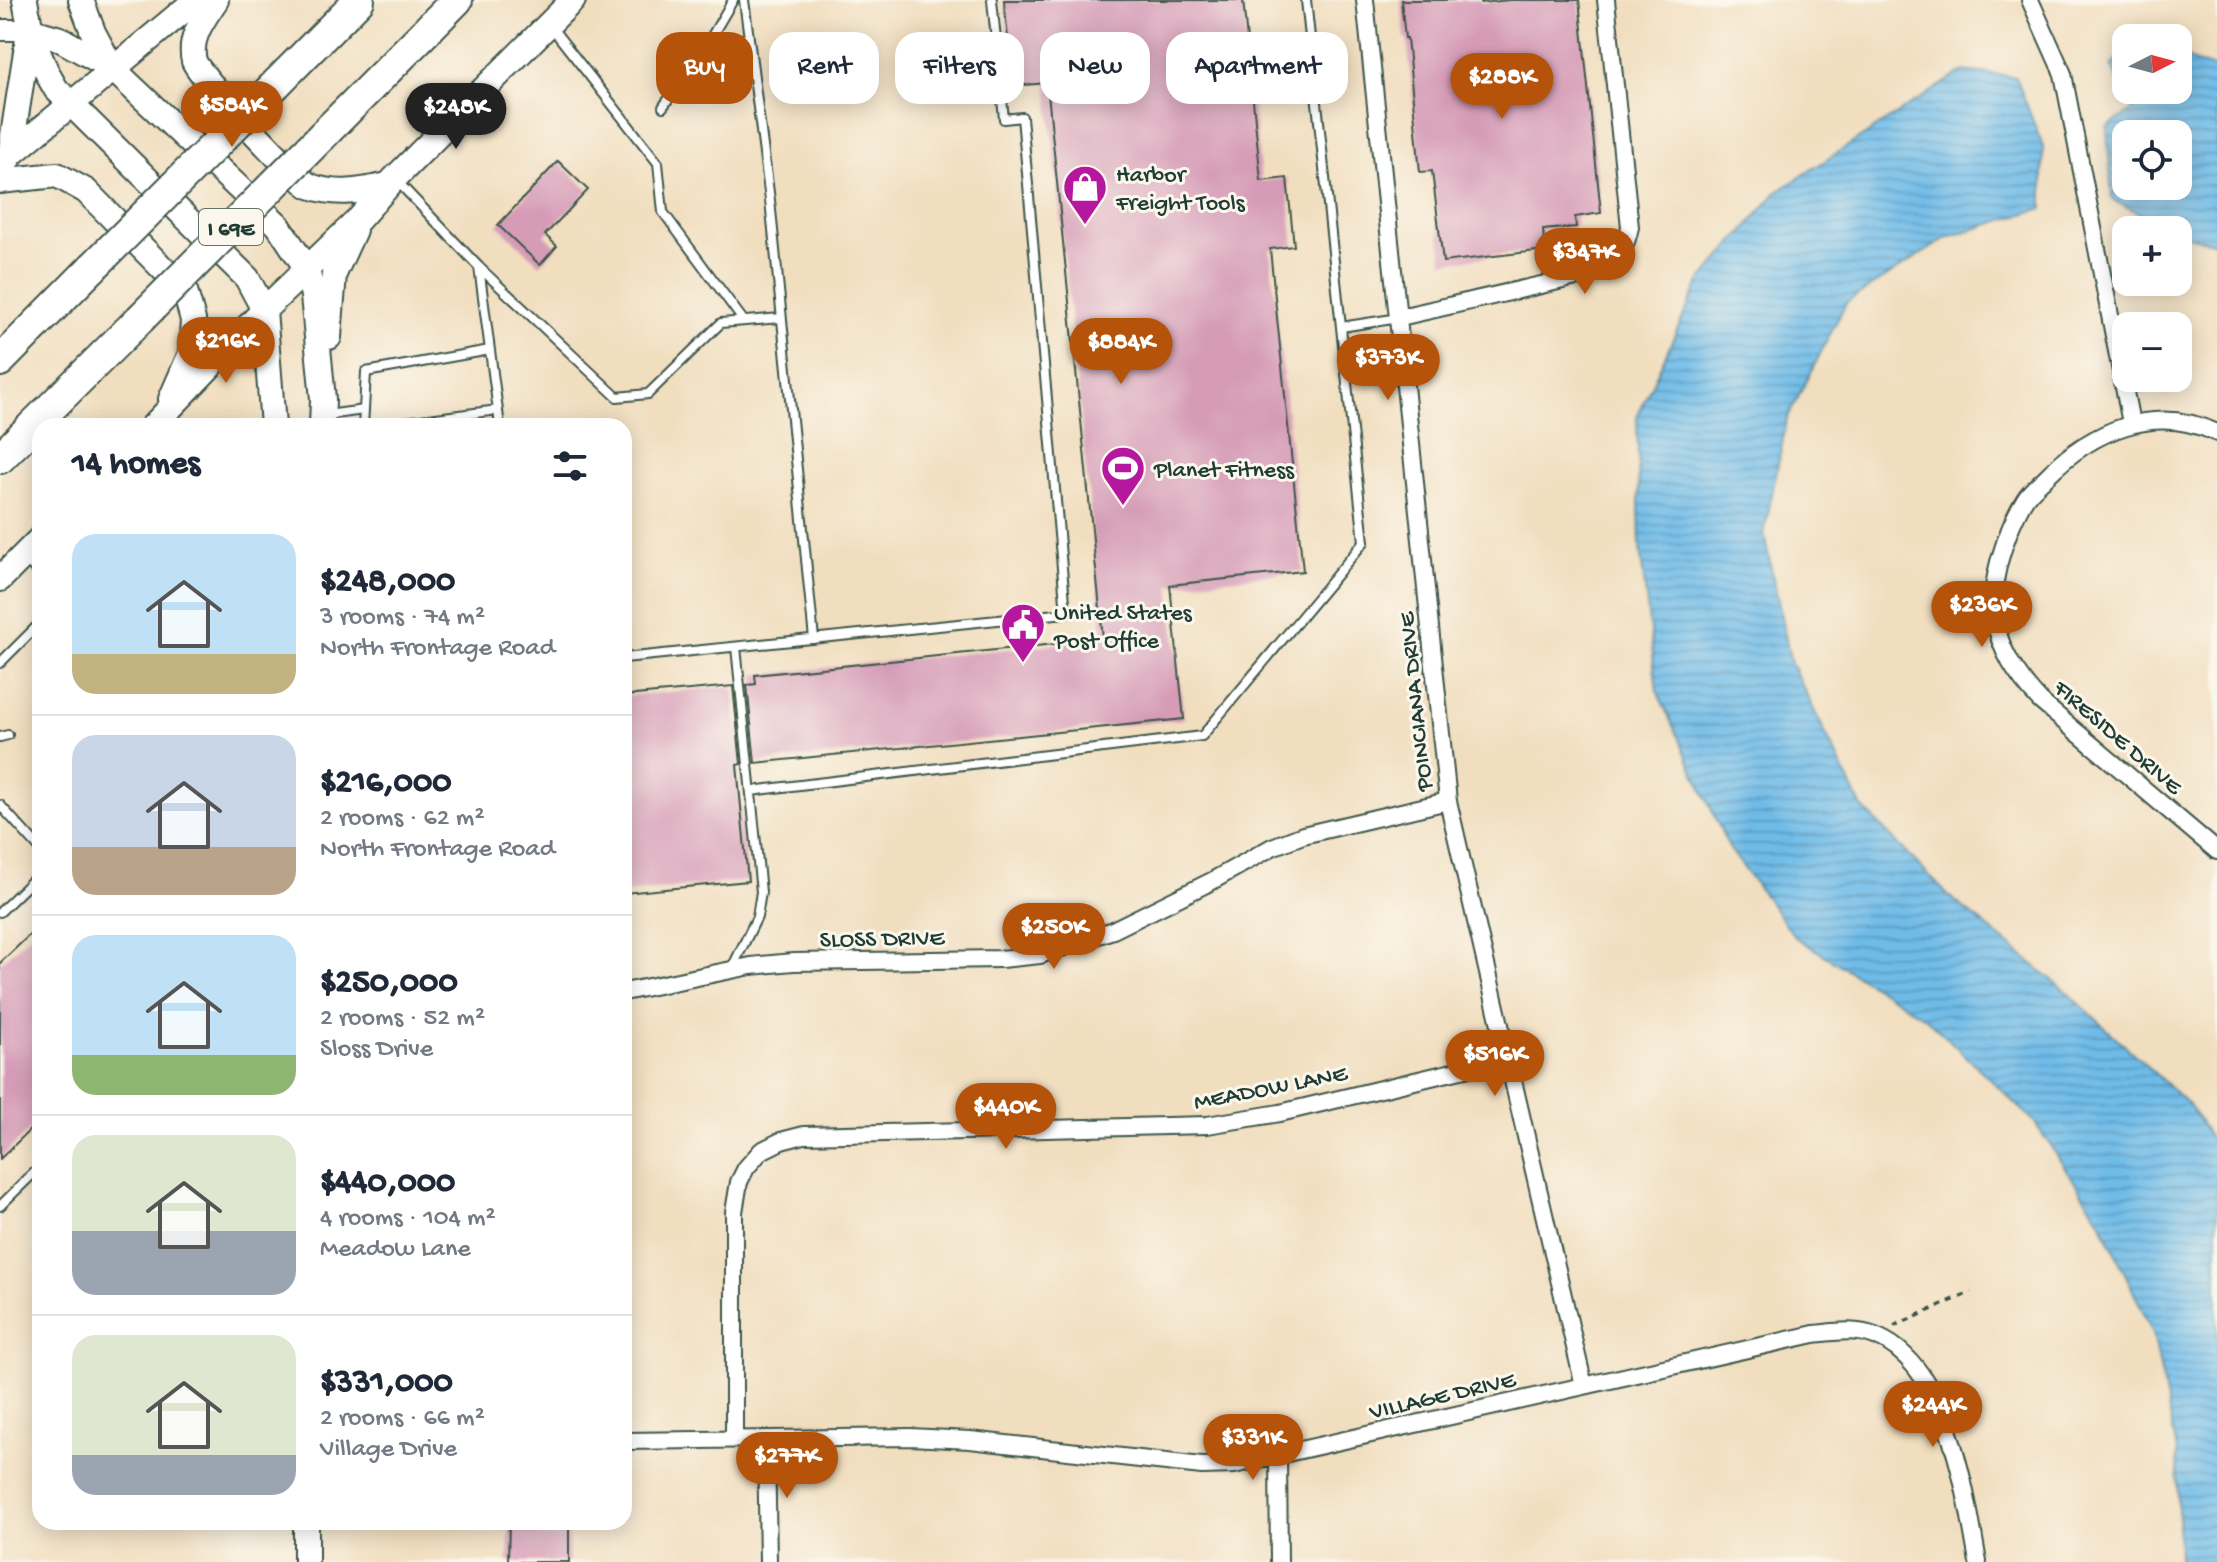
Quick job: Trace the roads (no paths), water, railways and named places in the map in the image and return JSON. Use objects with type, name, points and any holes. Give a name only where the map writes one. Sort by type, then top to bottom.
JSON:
[{"type":"highway","name":"I 69E","points":[[0,361],[359,0]]},
{"type":"highway","name":"I 69E","points":[[40,418],[457,0]]},
{"type":"highway","name":"I 69E","points":[[0,458],[32,426]]},
{"type":"main road","points":[[25,0],[29,30],[56,89],[247,278],[264,310],[272,418]]},
{"type":"main road","points":[[81,0],[112,68]]},
{"type":"main road","points":[[3,170],[70,103],[196,0]]},
{"type":"main road","points":[[216,0],[198,28],[193,43],[194,60],[199,71],[226,104],[308,185],[351,193],[391,182]]},
{"type":"main road","points":[[161,418],[573,0]]},
{"type":"main road","points":[[29,30],[60,39],[112,68],[278,225],[307,269],[318,328],[323,413]]},
{"type":"main road","points":[[3,170],[29,30]]},
{"type":"main road","points":[[3,170],[57,175],[86,191],[185,291],[193,320],[191,353],[159,418]]},
{"type":"main road","points":[[323,413],[334,274],[359,219]]},
{"type":"main road","points":[[0,579],[32,548]]},
{"type":"main road","points":[[306,1530],[306,1562]]},
{"type":"street","name":"POINCIANA DRIVE","points":[[1365,0],[1448,801],[1584,1386]]},
{"type":"street","points":[[1400,317],[1585,275],[1603,270],[1617,261],[1626,246],[1630,227],[1606,0]]},
{"type":"street","points":[[2030,0],[2063,74],[2131,423],[2186,423],[2217,433]]},
{"type":"street","points":[[0,30],[29,30]]},
{"type":"street","name":"FIRESIDE DRIVE","points":[[2131,423],[2085,443],[2065,457],[2026,497],[2002,551],[1994,583],[1994,615],[2002,645],[2016,675],[2040,701],[2217,851]]},
{"type":"street","name":"SLOSS DRIVE","points":[[632,990],[731,970],[793,962],[1001,959],[1040,955],[1113,930],[1293,839],[1448,801]]},
{"type":"street","name":"MEADOW LANE","points":[[734,1439],[734,1212],[739,1182],[746,1168],[761,1151],[781,1141],[804,1135],[910,1131],[984,1132],[1207,1125],[1280,1113],[1507,1059]]},
{"type":"street","name":"VILLAGE DRIVE","points":[[632,1441],[910,1437],[970,1440],[1202,1466],[1234,1465],[1814,1334],[1849,1331],[1873,1335],[1903,1356],[1928,1383],[1949,1430],[1970,1512],[1978,1562]]},
{"type":"street","points":[[766,1439],[768,1562]]},
{"type":"street","points":[[1278,1457],[1279,1562]]},
{"type":"lane","points":[[714,32],[733,0]]},
{"type":"lane","points":[[744,0],[748,32]]},
{"type":"lane","points":[[632,657],[1066,613],[1022,117],[1004,119],[992,0]]},
{"type":"lane","points":[[751,791],[1202,736],[1364,542],[1306,0]]},
{"type":"lane","points":[[549,24],[658,163],[663,212],[743,320]]},
{"type":"lane","points":[[753,73],[814,639]]},
{"type":"lane","points":[[391,182],[617,397],[648,394],[721,323],[781,318]]},
{"type":"lane","points":[[479,267],[499,418]]},
{"type":"lane","points":[[1341,327],[1400,317]]},
{"type":"lane","points":[[364,418],[366,372],[490,350]]},
{"type":"lane","points":[[323,413],[364,410]]},
{"type":"lane","points":[[436,418],[498,410]]},
{"type":"lane","points":[[0,663],[32,631]]},
{"type":"lane","points":[[731,970],[757,917],[761,892],[736,647]]},
{"type":"lane","points":[[0,805],[32,840]]},
{"type":"lane","points":[[0,912],[32,881]]},
{"type":"lane","points":[[0,1206],[32,1175]]},
{"type":"water","points":[[2192,60],[2217,68],[2217,243],[2192,237],[2192,216],[2146,216],[2112,200],[2192,200],[2192,120],[2118,120],[2133,110],[2130,104],[2192,104]]},
{"type":"water","points":[[1963,71],[2016,77],[2043,147],[2043,208],[1948,237],[1846,303],[1787,419],[1764,534],[1791,663],[1861,806],[1949,896],[2066,991],[2190,1106],[2217,1149],[2217,1562],[2179,1562],[2177,1451],[2153,1333],[2100,1220],[2033,1120],[1927,1019],[1795,937],[1729,848],[1657,691],[1640,547],[1637,416],[1699,283],[1777,192]]},
{"type":"water","points":[[2112,124],[2112,200],[2107,127]]},
{"type":"place","name":"Harbor Freight Tools","points":[[1085,226]]},
{"type":"place","name":"Planet Fitness","points":[[1123,507]]},
{"type":"place","name":"United States Post Office","points":[[1023,664]]}]
